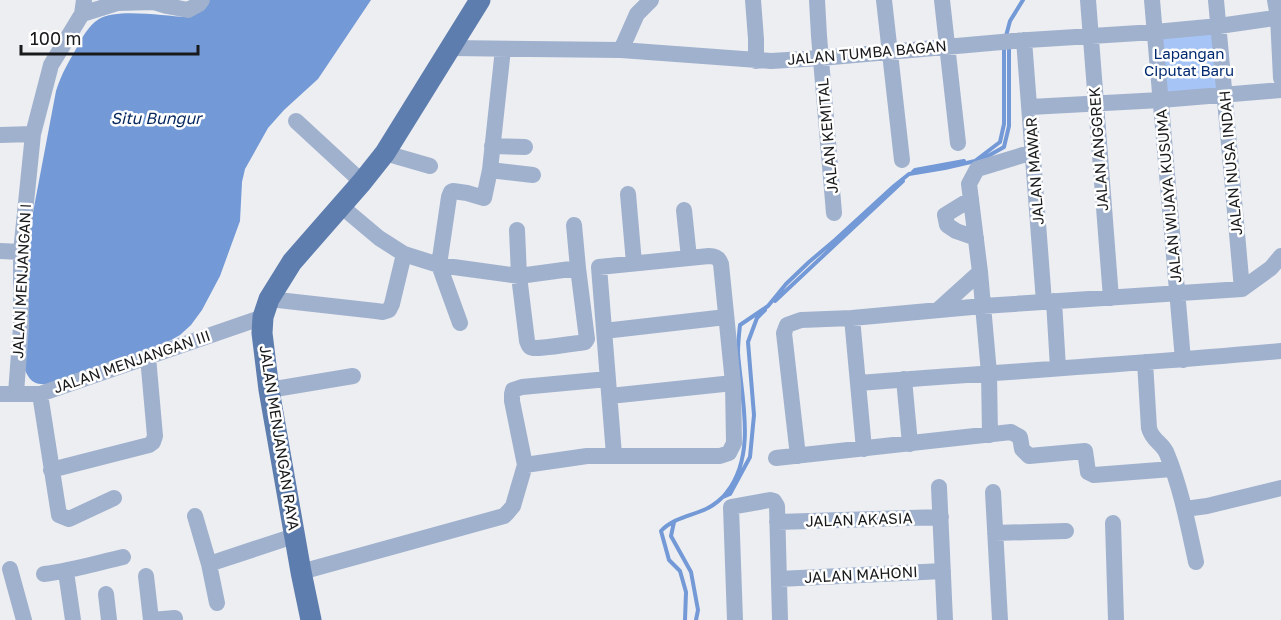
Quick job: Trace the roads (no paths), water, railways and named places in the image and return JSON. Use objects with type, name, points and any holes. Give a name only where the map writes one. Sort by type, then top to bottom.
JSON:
[{"type":"main road","points":[[266,308],[292,262],[385,153],[480,0]]},
{"type":"main road","name":"JALAN MENJANGAN RAYA","points":[[266,308],[262,333],[269,390],[311,620]]},
{"type":"street","points":[[83,7],[154,1],[188,10],[202,0]]},
{"type":"street","points":[[621,50],[637,14],[651,0]]},
{"type":"street","points":[[753,0],[756,61]]},
{"type":"street","name":"JALAN KEMITAL","points":[[818,0],[834,213]]},
{"type":"street","points":[[884,0],[902,160]]},
{"type":"street","points":[[942,0],[958,142]]},
{"type":"street","name":"JALAN ANGGREK","points":[[1088,0],[1111,298]]},
{"type":"street","name":"JALAN WIJAYA KUSUMA","points":[[1152,0],[1183,360]]},
{"type":"street","name":"JALAN NUSA INDAH","points":[[1216,0],[1242,289]]},
{"type":"street","name":"JALAN MENJANGAN I","points":[[8,393],[21,327],[21,252],[33,134],[51,65],[83,7]]},
{"type":"street","points":[[1278,11],[1281,78]]},
{"type":"street","name":"JALAN TUMBA BAGAN","points":[[451,48],[621,50],[771,62],[1019,40],[1090,37],[1219,26],[1278,11]]},
{"type":"street","name":"JALAN MAWAR","points":[[1019,40],[1030,107],[1049,302],[1058,368]]},
{"type":"street","points":[[460,323],[439,265],[450,194],[458,192],[484,198],[490,170],[503,49]]},
{"type":"street","points":[[1030,107],[1161,100],[1281,90]]},
{"type":"street","points":[[296,121],[362,182]]},
{"type":"street","points":[[0,135],[33,134]]},
{"type":"street","points":[[492,146],[525,147]]},
{"type":"street","points":[[990,435],[989,373],[969,184],[976,170],[1033,152]]},
{"type":"street","points":[[385,153],[430,166]]},
{"type":"street","points":[[490,170],[533,175]]},
{"type":"street","points":[[628,194],[634,263]]},
{"type":"street","points":[[971,199],[945,215],[947,225],[976,238]]},
{"type":"street","points":[[341,206],[379,238],[404,254],[439,265],[519,276],[578,268]]},
{"type":"street","points":[[684,210],[689,258]]},
{"type":"street","points":[[517,230],[526,341],[532,348],[579,343],[587,339],[574,225]]},
{"type":"street","points":[[0,251],[21,252]]},
{"type":"street","points":[[266,308],[383,312],[389,310],[404,254]]},
{"type":"street","points":[[525,465],[587,456],[720,456],[729,453],[734,443],[733,383],[721,264],[712,256],[599,267],[614,455]]},
{"type":"street","points":[[798,456],[784,333],[787,325],[801,320],[1242,289],[1270,268],[1281,256]]},
{"type":"street","points":[[938,310],[980,272]]},
{"type":"street","name":"JALAN MENJANGAN III","points":[[8,393],[40,394],[212,334],[266,308]]},
{"type":"street","points":[[604,331],[726,316]]},
{"type":"street","points":[[852,318],[864,449]]},
{"type":"street","points":[[858,383],[1281,351]]},
{"type":"street","points":[[51,470],[149,445],[153,442],[155,436],[148,357]]},
{"type":"street","points":[[1145,362],[1149,428],[1151,435],[1166,450],[1185,509],[1196,561]]},
{"type":"street","points":[[269,390],[353,376]]},
{"type":"street","points":[[904,379],[910,444]]},
{"type":"street","points":[[301,572],[508,513],[513,506],[525,465],[512,401],[513,390],[522,387],[609,388],[733,383]]},
{"type":"street","points":[[40,394],[59,515],[69,519],[114,498]]},
{"type":"street","points":[[776,458],[1011,432],[1020,437],[1022,449],[1029,456],[1085,451],[1088,472],[1094,475],[1172,469]]},
{"type":"street","points":[[939,487],[945,620]]},
{"type":"street","points":[[1185,509],[1281,488]]},
{"type":"street","points":[[993,492],[1000,620]]},
{"type":"street","points":[[735,620],[730,507],[773,500],[777,506],[780,620]]},
{"type":"street","points":[[195,516],[209,564],[217,603]]},
{"type":"street","name":"JALAN AKASIA","points":[[777,522],[941,517]]},
{"type":"street","points":[[1113,523],[1116,620]]},
{"type":"street","points":[[995,533],[1066,531]]},
{"type":"street","points":[[209,564],[294,536]]},
{"type":"street","points":[[44,574],[66,572],[123,557]]},
{"type":"street","points":[[10,569],[24,620]]},
{"type":"street","points":[[66,572],[73,620]]},
{"type":"street","name":"JALAN MAHONI","points":[[779,579],[943,572]]},
{"type":"street","points":[[146,576],[151,620],[175,618],[175,620]]},
{"type":"street","points":[[106,594],[109,620]]},
{"type":"water","name":"Situ Bungur","points":[[208,0],[371,0],[318,79],[268,128],[245,169],[240,221],[220,276],[202,310],[191,325],[180,335],[164,344],[49,384],[36,383],[28,377],[24,368],[27,258],[31,223],[56,91],[62,74],[86,32],[99,19],[129,13],[186,17]]},
{"type":"waterway","points":[[1006,36],[1010,21],[1023,0]]},
{"type":"waterway","points":[[685,620],[686,592],[680,571],[669,560],[661,531],[677,520],[715,504],[736,477],[742,460],[745,424],[738,353],[740,325],[768,306],[786,284],[809,262],[909,174],[975,161],[1000,142],[1004,124],[1004,46]]},
{"type":"waterway","points":[[980,158],[1004,147],[1009,126],[1009,46]]},
{"type":"waterway","points":[[913,172],[964,161]]},
{"type":"waterway","points":[[775,301],[903,181]]},
{"type":"waterway","points":[[723,497],[730,494],[750,457],[754,415],[748,342],[757,318],[765,310]]},
{"type":"waterway","points":[[674,522],[671,536],[691,572],[698,610],[696,620]]},
{"type":"park label","name":"Lapangan Ciputat Baru","points":[[1189,62]]}]
